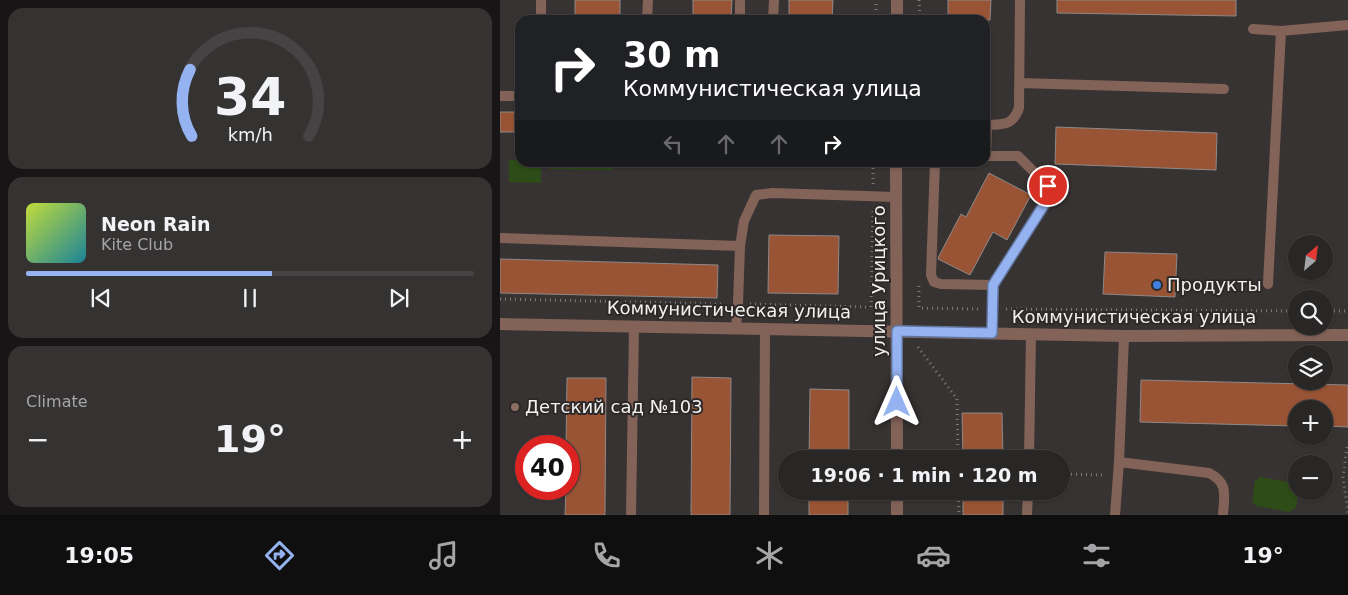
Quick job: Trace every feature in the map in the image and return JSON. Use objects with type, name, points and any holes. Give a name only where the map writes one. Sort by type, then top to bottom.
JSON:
[{"type":"street","points":[[897,0],[897,15]]},
{"type":"street","name":"улица Урицкого","points":[[896,167],[897,450]]},
{"type":"street","name":"Коммунистическая улица","points":[[500,324],[1124,336],[1348,335]]},
{"type":"street","points":[[896,500],[896,515]]},
{"type":"lane","points":[[541,0],[541,15]]},
{"type":"lane","points":[[648,0],[648,15]]},
{"type":"lane","points":[[740,0],[740,15]]},
{"type":"lane","points":[[774,0],[774,15]]},
{"type":"lane","points":[[990,125],[1006,124],[1016,119],[1020,108],[1020,0]]},
{"type":"lane","points":[[1254,29],[1281,31],[1348,25]]},
{"type":"lane","points":[[1268,284],[1281,31]]},
{"type":"lane","points":[[1020,83],[1224,89]]},
{"type":"lane","points":[[500,96],[515,96]]},
{"type":"lane","points":[[990,156],[1018,156],[1048,186],[1047,200],[993,285],[992,333]]},
{"type":"lane","points":[[935,167],[930,275],[934,282],[941,284],[993,285]]},
{"type":"lane","points":[[736,328],[740,246],[744,221],[756,195],[772,193],[896,197]]},
{"type":"lane","points":[[500,238],[740,246]]},
{"type":"lane","points":[[631,515],[634,326]]},
{"type":"lane","points":[[764,515],[766,328]]},
{"type":"lane","points":[[1029,450],[1032,334]]},
{"type":"lane","points":[[1114,515],[1119,462],[1124,336]]},
{"type":"lane","points":[[1119,462],[1209,473],[1218,478],[1224,487],[1223,515]]},
{"type":"lane","points":[[1027,515],[1028,500]]},
{"type":"path","points":[[876,0],[876,15]]},
{"type":"path","points":[[919,0],[920,15]]},
{"type":"path","points":[[500,299],[870,307],[874,167]]},
{"type":"path","points":[[918,308],[1288,311]]},
{"type":"path","points":[[1333,311],[1348,311]]},
{"type":"path","points":[[918,346],[957,399],[958,450]]},
{"type":"path","points":[[1347,447],[1343,477],[1348,513]]},
{"type":"path","points":[[1070,474],[1118,475]]},
{"type":"path","points":[[958,500],[959,515]]},
{"type":"green space","points":[[509,160],[515,160],[515,167],[541,167],[541,183],[509,182]]},
{"type":"green space","points":[[549,167],[613,167],[613,170],[549,169]]},
{"type":"green space","points":[[1260,477],[1288,482],[1288,500],[1297,500],[1296,507],[1289,512],[1256,506],[1252,501],[1255,481]]},
{"type":"building","points":[[575,0],[620,0],[620,15],[575,15]]},
{"type":"building","points":[[693,0],[732,0],[731,15],[693,15]]},
{"type":"building","points":[[789,0],[833,0],[832,15],[789,15]]},
{"type":"building","points":[[948,0],[991,0],[990,20],[990,15],[948,15]]},
{"type":"building","points":[[1057,0],[1236,0],[1236,16],[1057,13]]},
{"type":"building","points":[[500,112],[515,112],[515,132],[500,132]]},
{"type":"building","points":[[1056,127],[1217,133],[1216,170],[1055,164]]},
{"type":"building","points":[[989,173],[1031,195],[1007,240],[993,232],[970,275],[938,259],[961,214],[966,217]]},
{"type":"building","points":[[769,235],[839,236],[838,294],[768,293]]},
{"type":"building","points":[[1105,252],[1177,254],[1175,297],[1103,294]]},
{"type":"building","points":[[500,259],[718,265],[717,298],[500,293]]},
{"type":"building","points":[[692,377],[731,378],[730,515],[691,515]]},
{"type":"building","points":[[567,378],[606,378],[605,515],[565,515],[566,500],[580,500],[580,435],[566,435]]},
{"type":"building","points":[[1141,380],[1288,384],[1288,390],[1333,390],[1333,385],[1348,385],[1348,427],[1333,426],[1333,400],[1288,400],[1288,426],[1140,422]]},
{"type":"building","points":[[810,389],[849,390],[849,450],[809,450]]},
{"type":"building","points":[[962,413],[1002,413],[1003,450],[963,450]]},
{"type":"building","points":[[809,500],[848,500],[848,515],[809,515]]},
{"type":"building","points":[[963,500],[1003,500],[1003,515],[963,515]]},
{"type":"place","name":"Продукты","points":[[1157,285]]},
{"type":"place","name":"Детский сад №103","points":[[515,407]]},
{"type":"route","points":[[897,402],[897,331],[992,333],[993,285],[1047,200],[1048,186]]}]
